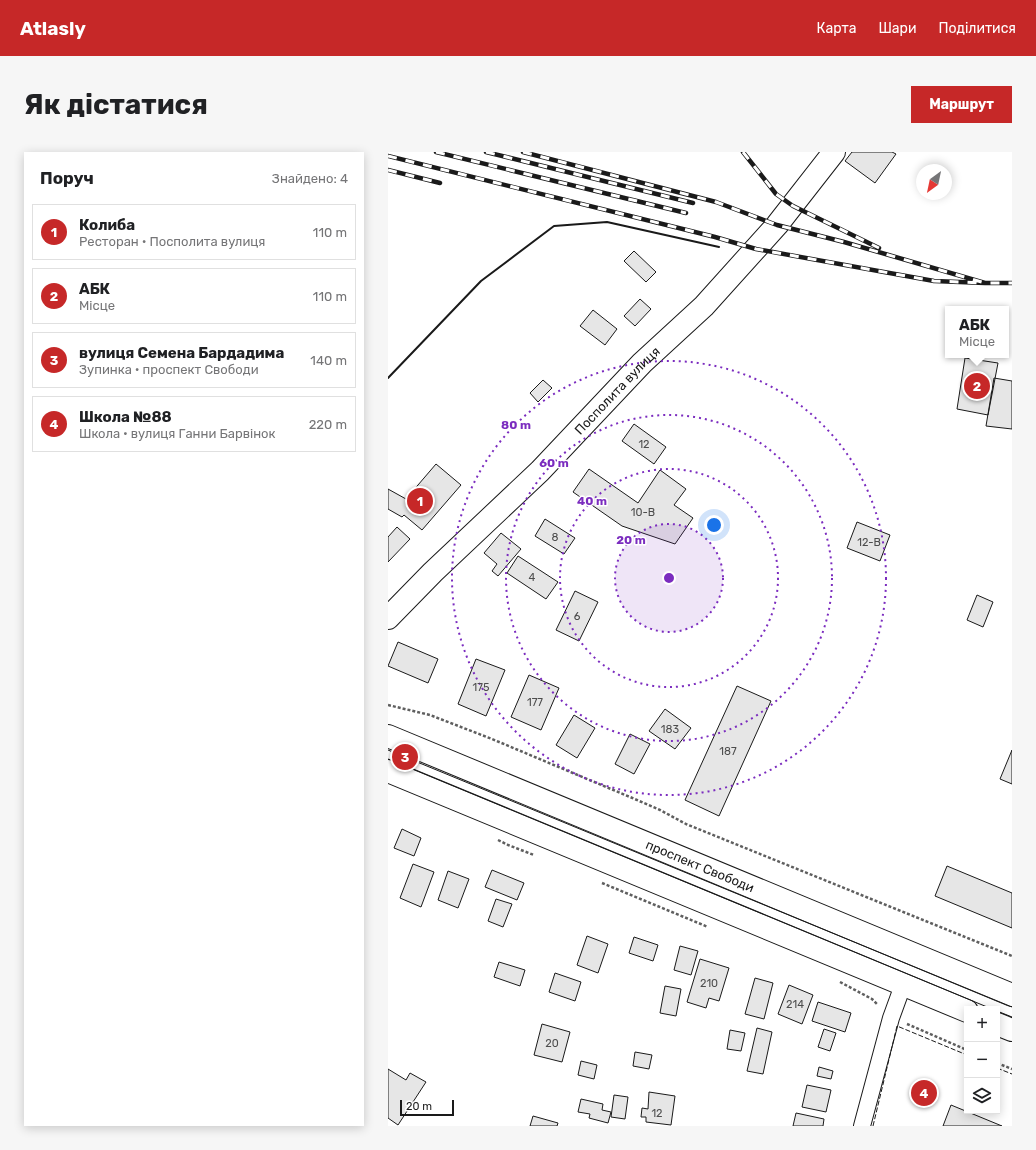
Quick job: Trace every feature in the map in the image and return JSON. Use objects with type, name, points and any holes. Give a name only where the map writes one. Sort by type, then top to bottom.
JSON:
[{"type":"main road","name":"Посполита вулиця","points":[[388,618],[439,567],[540,471],[642,363],[704,306],[777,225],[834,152]]},
{"type":"main road","name":"проспект Свободи","points":[[388,736],[1012,995]]},
{"type":"main road","points":[[388,771],[964,1011]]},
{"type":"main road","points":[[1000,1025],[1012,1030]]},
{"type":"street","points":[[862,1126],[891,1018],[903,985]]},
{"type":"path","points":[[388,705],[430,715],[492,739],[660,810],[686,824],[1012,956]]},
{"type":"path","points":[[891,1018],[964,1049]]},
{"type":"path","points":[[1000,1064],[1012,1069]]},
{"type":"building","points":[[852,152],[892,152],[896,154],[875,183],[845,161]]},
{"type":"building","points":[[634,251],[656,272],[646,282],[624,261]]},
{"type":"building","points":[[640,299],[651,309],[635,326],[624,316]]},
{"type":"building","points":[[593,310],[617,329],[605,345],[580,326]]},
{"type":"building","points":[[965,358],[998,363],[988,415],[957,409]]},
{"type":"building","points":[[994,378],[1012,381],[1012,429],[986,426]]},
{"type":"building","points":[[543,380],[552,388],[538,402],[530,393]]},
{"type":"building","points":[[634,424],[666,447],[654,464],[622,441]]},
{"type":"building","points":[[436,464],[461,485],[422,530],[404,515],[402,517],[388,509],[388,489],[406,499]]},
{"type":"building","points":[[589,469],[638,503],[660,470],[686,489],[674,505],[693,518],[675,544],[622,526],[573,492]]},
{"type":"building","points":[[545,519],[575,538],[564,554],[535,536]]},
{"type":"building","points":[[857,522],[890,535],[880,561],[847,548]]},
{"type":"building","points":[[397,527],[410,539],[388,562],[388,537]]},
{"type":"building","points":[[501,533],[521,549],[498,576],[492,571],[497,564],[484,553]]},
{"type":"building","points":[[518,556],[558,582],[546,599],[507,573]]},
{"type":"building","points":[[575,591],[598,602],[579,641],[556,630]]},
{"type":"building","points":[[977,595],[993,602],[983,627],[967,620]]},
{"type":"building","points":[[398,642],[438,659],[428,683],[388,666]]},
{"type":"building","points":[[476,659],[505,670],[486,716],[458,704]]},
{"type":"building","points":[[529,675],[559,688],[541,730],[511,717]]},
{"type":"building","points":[[737,686],[771,701],[719,816],[685,800]]},
{"type":"building","points":[[665,709],[691,728],[675,749],[649,731]]},
{"type":"building","points":[[574,715],[595,728],[577,758],[556,745]]},
{"type":"building","points":[[630,734],[650,744],[634,774],[615,764]]},
{"type":"building","points":[[1012,750],[1012,784],[1000,779]]},
{"type":"building","points":[[402,829],[421,838],[414,856],[394,848]]},
{"type":"building","points":[[413,864],[434,872],[421,907],[400,898]]},
{"type":"building","points":[[947,866],[1012,893],[1012,928],[935,896]]},
{"type":"building","points":[[492,870],[524,883],[517,900],[485,887]]},
{"type":"building","points":[[448,871],[469,879],[458,908],[438,900]]},
{"type":"building","points":[[496,899],[512,904],[503,927],[488,921]]},
{"type":"building","points":[[587,936],[608,944],[598,973],[577,965]]},
{"type":"building","points":[[634,937],[658,945],[653,961],[629,953]]},
{"type":"building","points":[[680,946],[698,951],[691,975],[674,970]]},
{"type":"building","points":[[700,959],[729,968],[719,1001],[709,998],[706,1008],[687,1002]]},
{"type":"building","points":[[499,962],[525,970],[520,986],[494,977]]},
{"type":"building","points":[[555,973],[581,982],[575,1001],[549,992]]},
{"type":"building","points":[[755,978],[773,983],[764,1019],[745,1014]]},
{"type":"building","points":[[789,985],[813,995],[802,1024],[778,1014]]},
{"type":"building","points":[[665,986],[681,989],[676,1016],[660,1013]]},
{"type":"building","points":[[818,1002],[851,1013],[845,1032],[812,1021]]},
{"type":"building","points":[[542,1024],[570,1032],[562,1062],[534,1055]]},
{"type":"building","points":[[757,1028],[772,1032],[763,1074],[747,1071]]},
{"type":"building","points":[[824,1029],[836,1033],[830,1051],[818,1047]]},
{"type":"building","points":[[730,1030],[745,1033],[741,1051],[727,1049]]},
{"type":"building","points":[[635,1052],[652,1055],[649,1069],[633,1066]]},
{"type":"building","points":[[581,1061],[597,1065],[594,1079],[578,1075]]},
{"type":"building","points":[[819,1067],[833,1071],[831,1079],[817,1076]]},
{"type":"building","points":[[388,1069],[406,1080],[410,1073],[426,1082],[398,1125],[388,1118]]},
{"type":"building","points":[[807,1085],[831,1090],[826,1112],[802,1107]]},
{"type":"building","points":[[649,1092],[675,1096],[671,1125],[646,1122],[646,1117],[641,1117],[642,1108],[648,1109]]},
{"type":"building","points":[[614,1095],[628,1097],[625,1119],[611,1117]]},
{"type":"building","points":[[581,1099],[603,1104],[602,1110],[611,1112],[608,1123],[589,1118],[590,1114],[578,1112]]},
{"type":"building","points":[[951,1105],[964,1110],[964,1114],[973,1114],[1002,1126],[943,1126]]},
{"type":"building","points":[[796,1113],[824,1119],[823,1126],[793,1126]]},
{"type":"building","points":[[533,1116],[558,1123],[557,1126],[530,1126]]},
{"type":"tram line","points":[[388,750],[1012,1007]]},
{"type":"tram line","points":[[388,759],[985,1006]]},
{"type":"tram line","points":[[1000,1012],[1012,1017]]},
{"type":"railway","points":[[436,152],[686,213]]},
{"type":"railway","points":[[486,152],[693,203]]},
{"type":"railway","points":[[523,152],[716,202],[777,225],[844,242],[985,283],[1012,283]]},
{"type":"railway","points":[[743,152],[776,194],[793,206],[879,248]]},
{"type":"railway","points":[[388,156],[715,237],[756,249],[934,281],[985,283]]},
{"type":"railway","points":[[388,170],[440,183]]},
{"type":"fence","points":[[873,1126],[897,1026],[964,1054]]},
{"type":"fence","points":[[1000,1069],[1012,1074]]},
{"type":"wall","points":[[388,378],[481,281],[554,226],[607,222],[719,247]]},
{"type":"place","name":"АБК","points":[[977,386]]},
{"type":"place","name":"Колиба","points":[[420,501]]},
{"type":"place","name":"вулиця Семена Бардадима","points":[[405,757]]},
{"type":"place","name":"Школа №88","points":[[924,1093]]}]
